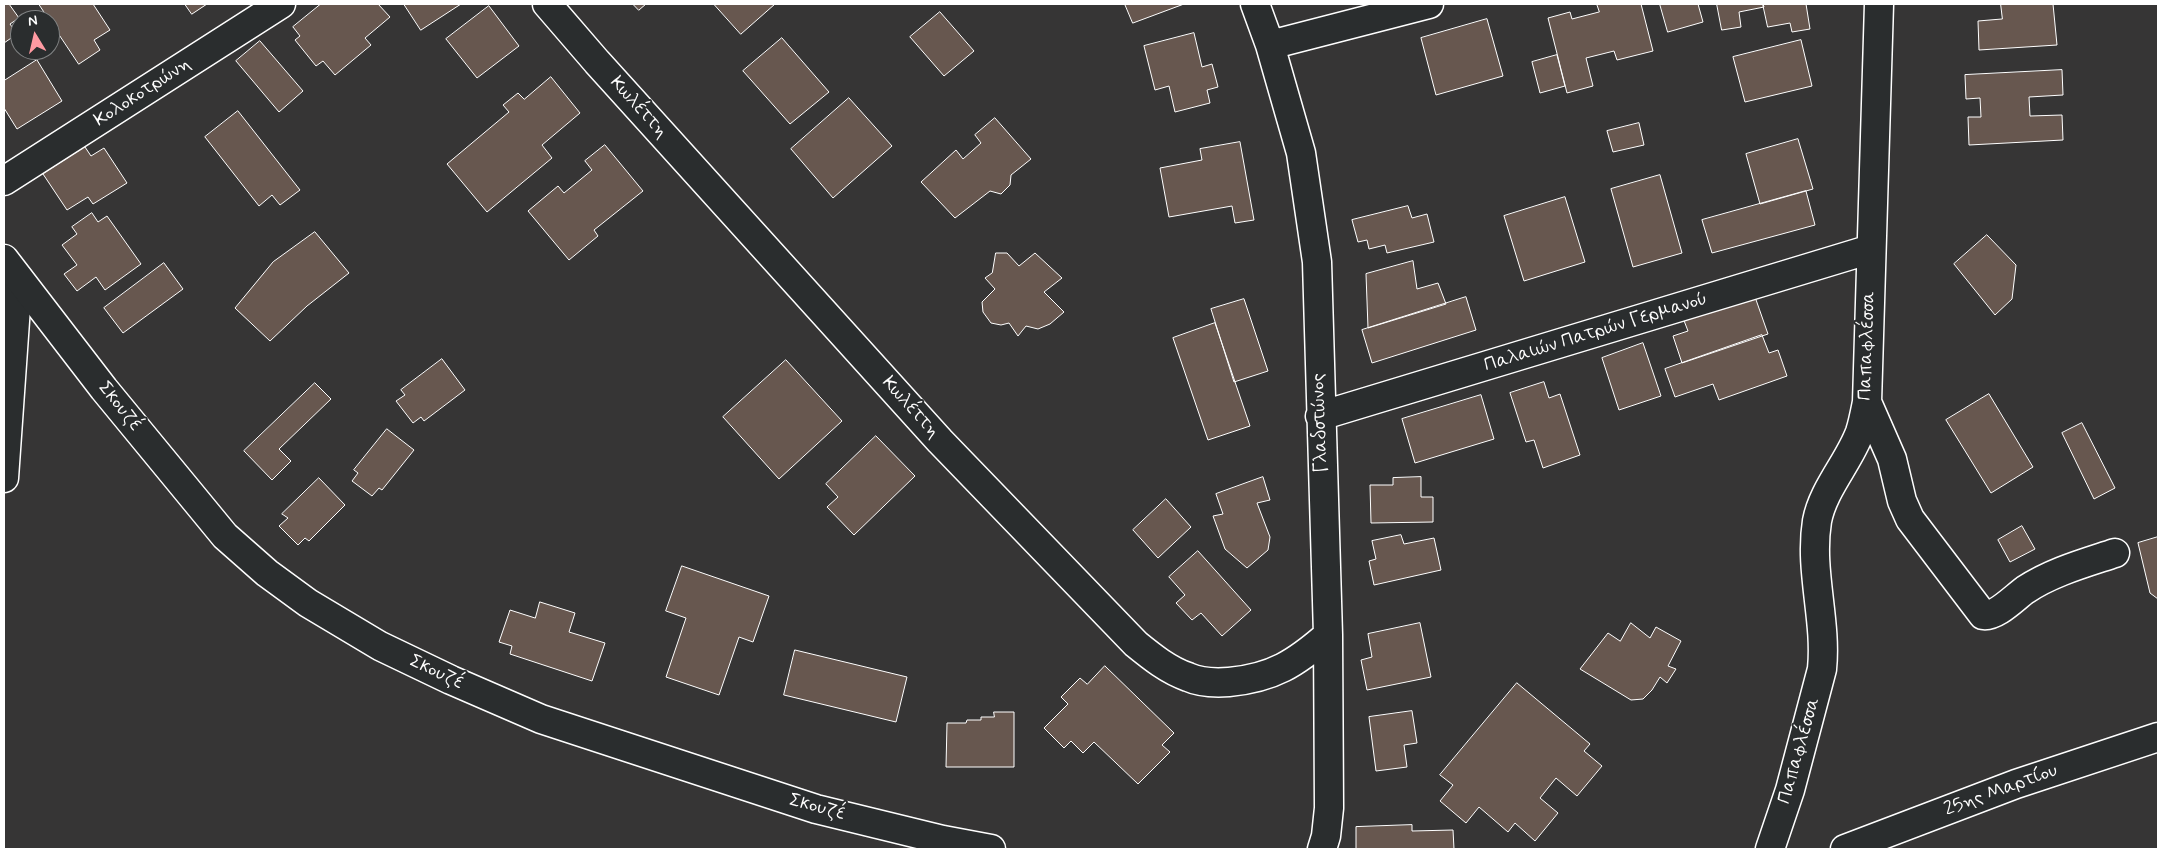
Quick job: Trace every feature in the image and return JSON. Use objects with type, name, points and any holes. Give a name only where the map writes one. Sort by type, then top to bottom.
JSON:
[{"type":"street","name":"Κολοκοτρώνη","points":[[4,181],[281,4]]},
{"type":"street","name":"Κωλέττη","points":[[547,4],[604,70],[940,442],[1136,644],[1157,661],[1188,678],[1203,682],[1240,681],[1258,678],[1283,669],[1328,635]]},
{"type":"street","name":"Γλαδστώνος","points":[[1255,4],[1270,45],[1301,153],[1317,262],[1320,416],[1328,635],[1328,808],[1326,836],[1322,849]]},
{"type":"street","points":[[1270,45],[1430,4]]},
{"type":"street","name":"Παπαφλέσσα","points":[[1770,849],[1790,790],[1822,669],[1824,651],[1823,627],[1816,568],[1817,520],[1823,504],[1860,433],[1868,402],[1879,4]]},
{"type":"street","name":"Παλαιών Πατρών Γερμανού","points":[[1320,416],[1872,250]]},
{"type":"street","name":"Σκουζέ","points":[[4,478],[11,268]]},
{"type":"street","name":"Σκουζέ","points":[[11,268],[104,389],[225,536],[267,574],[301,598],[380,646],[451,680],[541,719],[816,809],[944,840],[991,849]]},
{"type":"street","points":[[1868,402],[1892,459],[1902,501],[1910,519],[1983,614],[1994,614],[2032,586],[2074,566],[2115,553]]},
{"type":"street","name":"25ης Μαρτίου","points":[[1845,849],[2016,784],[2158,737]]},
{"type":"building","points":[[4,4],[9,4],[13,10],[10,10],[10,39],[4,43]]},
{"type":"building","points":[[39,4],[93,4],[110,30],[94,40],[100,50],[79,64],[60,36],[60,10],[43,10]]},
{"type":"building","points":[[185,4],[207,4],[192,14]]},
{"type":"building","points":[[321,4],[378,4],[390,17],[365,38],[371,45],[335,75],[323,61],[316,66],[295,40],[300,36],[293,27]]},
{"type":"building","points":[[404,4],[461,4],[421,30]]},
{"type":"building","points":[[633,4],[646,4],[639,10]]},
{"type":"building","points":[[714,4],[775,4],[741,34]]},
{"type":"building","points":[[1125,4],[1184,4],[1133,23]]},
{"type":"building","points":[[1597,4],[1641,4],[1653,51],[1617,60],[1614,51],[1586,58],[1593,86],[1567,93],[1548,18],[1570,12],[1572,19],[1599,12]]},
{"type":"building","points":[[1660,4],[1698,4],[1703,22],[1668,32]]},
{"type":"building","points":[[1717,4],[1763,4],[1764,7],[1739,12],[1741,27],[1722,30]]},
{"type":"building","points":[[1763,4],[1806,4],[1810,29],[1792,32],[1790,23],[1768,27]]},
{"type":"building","points":[[2001,4],[2053,4],[2057,45],[1979,50],[1978,21],[2002,19]]},
{"type":"building","points":[[489,6],[519,46],[477,78],[446,39]]},
{"type":"building","points":[[940,12],[974,51],[944,76],[910,37]]},
{"type":"building","points":[[1487,19],[1503,76],[1436,95],[1421,38]]},
{"type":"building","points":[[1194,33],[1202,67],[1212,64],[1218,87],[1207,90],[1210,103],[1175,112],[1169,86],[1155,90],[1144,46]]},
{"type":"building","points":[[782,38],[829,92],[790,124],[743,71]]},
{"type":"building","points":[[1801,40],[1812,86],[1745,102],[1733,57]]},
{"type":"building","points":[[260,41],[303,91],[279,112],[236,61]]},
{"type":"building","points":[[1557,55],[1565,86],[1540,93],[1532,62]]},
{"type":"building","points":[[37,60],[62,101],[17,129],[4,108],[4,81]]},
{"type":"building","points":[[2062,70],[2063,95],[2029,97],[2030,116],[2062,115],[2063,140],[1969,145],[1968,117],[1981,117],[1980,98],[1966,99],[1965,75]]},
{"type":"building","points":[[551,77],[580,113],[542,145],[552,158],[487,212],[447,164],[509,112],[503,105],[518,93],[524,99]]},
{"type":"building","points":[[849,98],[892,146],[833,198],[791,149]]},
{"type":"building","points":[[238,111],[300,190],[280,205],[272,195],[259,206],[205,137]]},
{"type":"building","points":[[995,118],[1031,159],[1011,175],[1010,185],[1001,194],[990,191],[955,218],[921,182],[956,150],[963,159],[981,143],[975,135]]},
{"type":"building","points":[[1639,123],[1644,145],[1613,152],[1607,131]]},
{"type":"building","points":[[1798,139],[1813,189],[1760,204],[1746,154]]},
{"type":"building","points":[[1240,142],[1254,220],[1235,223],[1232,206],[1169,217],[1160,168],[1202,160],[1200,149]]},
{"type":"building","points":[[605,145],[643,191],[594,230],[598,236],[569,260],[528,211],[558,186],[564,193],[592,170],[585,161]]},
{"type":"building","points":[[85,147],[91,156],[104,148],[127,183],[93,204],[88,197],[67,210],[43,174]]},
{"type":"building","points":[[1660,175],[1682,253],[1633,267],[1611,189]]},
{"type":"building","points":[[1806,191],[1815,225],[1712,253],[1702,220]]},
{"type":"building","points":[[1565,197],[1585,262],[1524,281],[1504,216]]},
{"type":"building","points":[[1408,206],[1412,218],[1427,214],[1434,242],[1387,253],[1385,245],[1369,249],[1367,240],[1358,242],[1352,220]]},
{"type":"building","points":[[92,213],[98,222],[107,216],[141,264],[105,290],[96,277],[77,291],[64,274],[77,265],[62,245],[77,234],[72,227]]},
{"type":"building","points":[[315,232],[349,273],[307,306],[270,341],[235,308],[273,262]]},
{"type":"building","points":[[1987,235],[2016,265],[2012,299],[1995,315],[1954,264]]},
{"type":"building","points":[[996,253],[1007,253],[1019,266],[1035,253],[1062,278],[1044,292],[1064,312],[1050,324],[1038,329],[1026,326],[1018,336],[1009,323],[1001,325],[991,323],[983,312],[982,302],[995,289],[985,278],[992,273]]},
{"type":"building","points":[[1413,261],[1417,289],[1438,283],[1446,304],[1368,328],[1366,274]]},
{"type":"building","points":[[164,263],[183,289],[123,333],[104,308]]},
{"type":"building","points":[[1754,294],[1768,334],[1682,363],[1673,336],[1688,331],[1683,318]]},
{"type":"building","points":[[1466,297],[1476,330],[1372,363],[1362,330]]},
{"type":"building","points":[[1244,299],[1268,371],[1234,382],[1211,309]]},
{"type":"building","points":[[1215,323],[1250,426],[1208,440],[1173,338]]},
{"type":"building","points":[[1762,335],[1769,353],[1778,350],[1787,376],[1719,400],[1713,384],[1675,397],[1665,369]]},
{"type":"building","points":[[1643,343],[1661,396],[1619,410],[1602,358]]},
{"type":"building","points":[[442,359],[465,390],[424,421],[421,417],[413,423],[396,401],[405,395],[401,390]]},
{"type":"building","points":[[786,360],[842,421],[779,479],[723,417]]},
{"type":"building","points":[[1544,382],[1549,398],[1560,394],[1580,455],[1543,468],[1534,440],[1526,442],[1510,393]]},
{"type":"building","points":[[315,383],[331,399],[279,449],[291,461],[272,480],[244,451]]},
{"type":"building","points":[[1989,394],[2033,467],[1991,493],[1946,420]]},
{"type":"building","points":[[1481,395],[1494,439],[1415,463],[1402,419]]},
{"type":"building","points":[[2082,423],[2115,488],[2094,499],[2062,433]]},
{"type":"building","points":[[387,429],[414,450],[382,490],[379,488],[372,496],[352,481],[358,473],[354,470]]},
{"type":"building","points":[[876,436],[915,476],[854,535],[827,507],[838,497],[826,484]]},
{"type":"building","points":[[1263,477],[1270,500],[1257,503],[1270,537],[1268,550],[1247,568],[1225,549],[1213,516],[1223,514],[1216,494]]},
{"type":"building","points":[[1421,477],[1421,497],[1433,497],[1433,522],[1371,523],[1370,485],[1393,485],[1393,478]]},
{"type":"building","points":[[319,478],[345,505],[309,541],[305,538],[298,545],[279,526],[288,518],[282,514]]},
{"type":"building","points":[[1166,499],[1191,527],[1158,558],[1133,530]]},
{"type":"building","points":[[2022,526],[2035,549],[2010,562],[1998,540]]},
{"type":"building","points":[[1401,535],[1404,544],[1434,538],[1441,570],[1374,585],[1369,561],[1376,559],[1372,541]]},
{"type":"building","points":[[2158,537],[2158,599],[2150,593],[2138,543]]},
{"type":"building","points":[[1198,551],[1251,610],[1222,636],[1201,613],[1192,620],[1176,603],[1185,595],[1169,577]]},
{"type":"building","points":[[682,566],[769,596],[753,642],[739,637],[719,695],[666,677],[686,618],[666,611]]},
{"type":"building","points":[[540,602],[575,613],[569,632],[605,643],[592,681],[510,654],[512,646],[499,642],[510,610],[535,618]]},
{"type":"building","points":[[1420,623],[1431,677],[1367,690],[1361,660],[1372,657],[1368,634]]},
{"type":"building","points":[[1631,623],[1650,638],[1656,627],[1681,641],[1668,666],[1676,669],[1667,683],[1660,677],[1652,690],[1643,699],[1631,700],[1580,669],[1608,633],[1620,641]]},
{"type":"building","points":[[795,650],[907,677],[896,722],[784,695]]},
{"type":"building","points":[[1105,666],[1174,733],[1162,745],[1170,752],[1138,784],[1094,742],[1083,753],[1071,741],[1064,748],[1044,728],[1068,704],[1061,697],[1080,678],[1087,684]]},
{"type":"building","points":[[1517,683],[1590,744],[1584,751],[1602,766],[1577,796],[1556,778],[1540,798],[1558,813],[1535,841],[1515,823],[1508,832],[1479,807],[1466,823],[1440,801],[1453,785],[1440,775]]},
{"type":"building","points":[[1412,711],[1417,743],[1404,745],[1407,767],[1376,771],[1369,717]]},
{"type":"building","points":[[994,712],[1014,712],[1014,767],[946,767],[947,723],[966,723],[967,720],[981,720],[981,717],[994,717]]},
{"type":"building","points":[[1412,825],[1412,831],[1453,830],[1454,849],[1356,849],[1356,827]]}]
